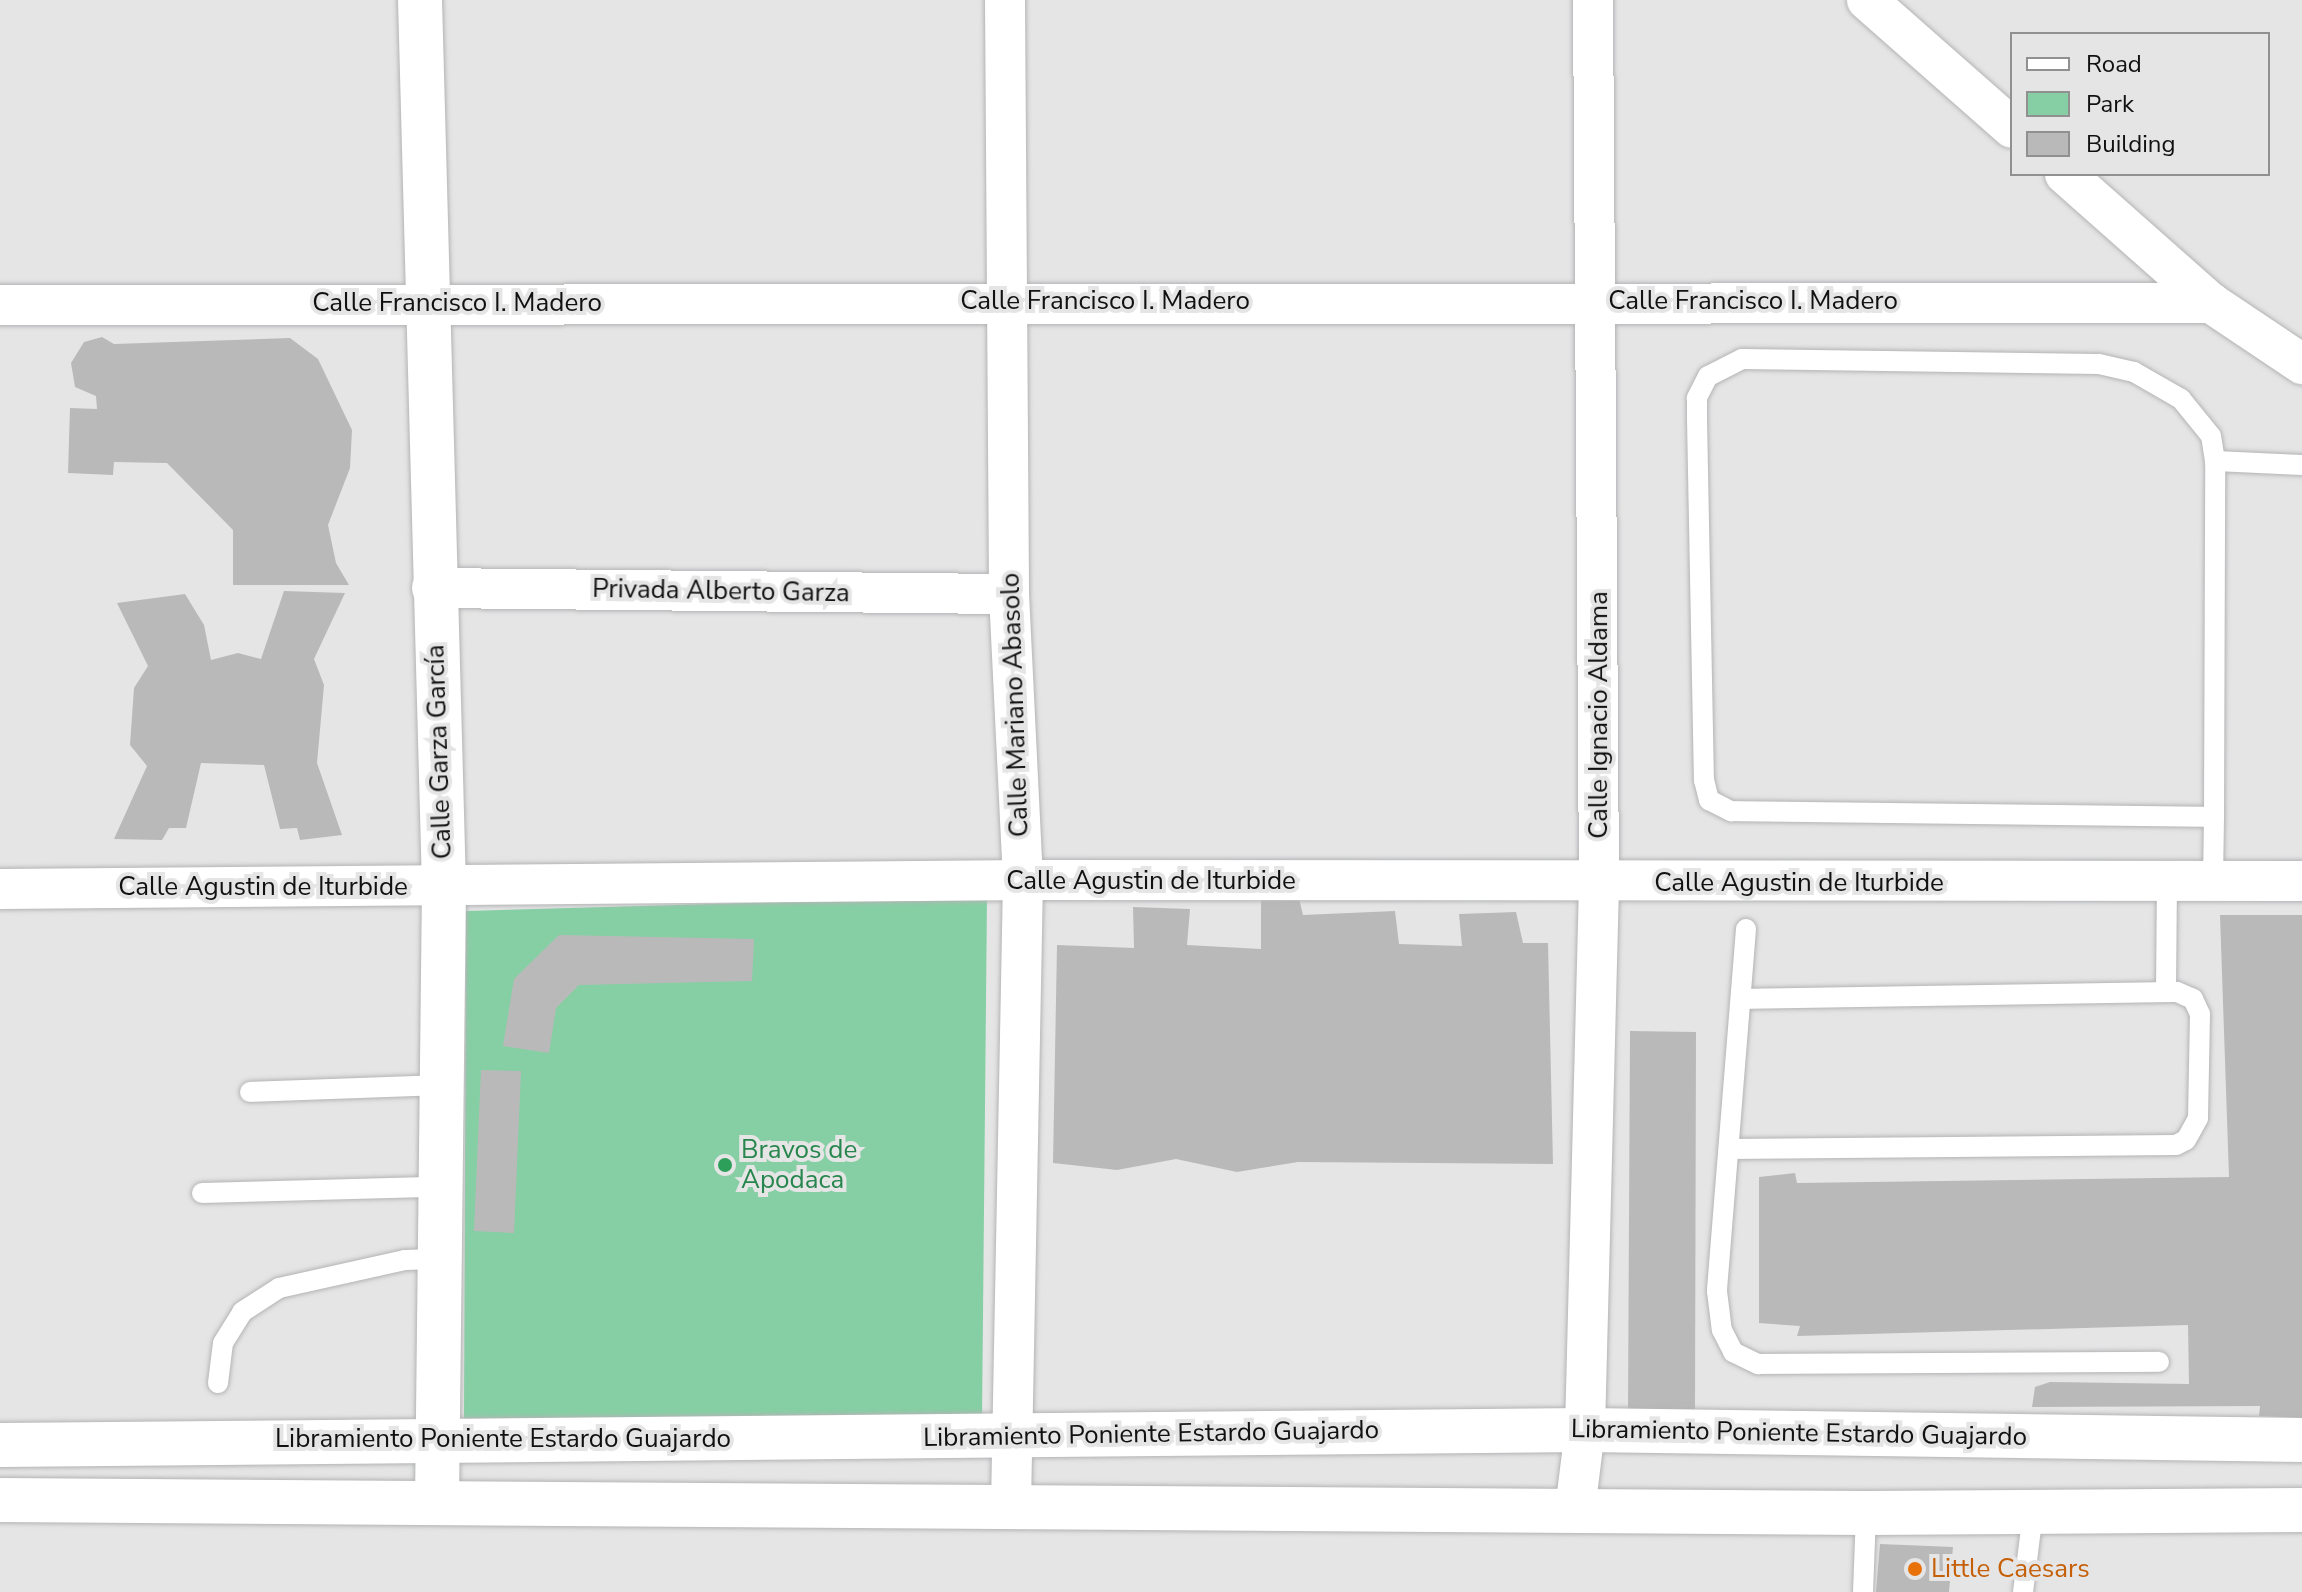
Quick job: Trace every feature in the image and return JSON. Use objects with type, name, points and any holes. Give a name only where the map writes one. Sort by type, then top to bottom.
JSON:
[{"type":"street","name":"Calle Garza García","points":[[420,0],[424,303],[444,886],[437,1187],[440,1259],[437,1503]]},
{"type":"street","name":"Calle Mariano Abasolo","points":[[1005,0],[1009,594],[1023,880],[1011,1507]]},
{"type":"street","name":"Calle Ignacio Aldama","points":[[1575,1510],[1585,1430],[1599,883],[1599,300],[1593,0]]},
{"type":"street","points":[[1867,0],[2010,126]]},
{"type":"street","points":[[2067,176],[2211,303],[2302,364]]},
{"type":"street","name":"Calle Francisco I. Madero","points":[[0,305],[1599,300],[2211,303]]},
{"type":"street","name":"Privada Alberto Garza","points":[[432,588],[1009,594]]},
{"type":"street","name":"Calle Agustin de Iturbide","points":[[0,889],[1023,880],[1599,883],[2302,881]]},
{"type":"street","name":"Libramiento Poniente Estardo Guajardo","points":[[0,1445],[439,1437],[1014,1437],[1585,1430],[2302,1440]]},
{"type":"street","points":[[0,1500],[1866,1513],[2302,1510]]},
{"type":"lane","points":[[2213,881],[2214,817],[2215,461],[2211,436],[2181,399],[2134,372],[2098,364],[1742,359],[1708,376],[1697,398],[1704,780],[1718,808],[2214,817]]},
{"type":"lane","points":[[2215,461],[2302,465]]},
{"type":"lane","points":[[2166,992],[2167,882]]},
{"type":"lane","points":[[1746,929],[1745,999],[1729,1149],[1718,1302],[1727,1344],[1743,1360],[2159,1362]]},
{"type":"lane","points":[[1729,1149],[2176,1145],[2186,1140],[2198,1118],[2200,1014],[2193,999],[2166,992],[1745,999]]},
{"type":"lane","points":[[250,1092],[440,1085]]},
{"type":"lane","points":[[202,1193],[437,1187]]},
{"type":"lane","points":[[218,1383],[223,1343],[242,1312],[279,1288],[405,1260],[440,1259]]},
{"type":"lane","points":[[1863,1592],[1866,1513]]},
{"type":"lane","points":[[2023,1592],[2033,1513]]},
{"type":"green space","name":"Bravos de Apodaca","points":[[987,896],[982,1420],[464,1420],[466,911]]},
{"type":"building","points":[[102,337],[114,344],[290,338],[318,359],[352,430],[350,468],[328,525],[336,563],[349,585],[233,585],[233,530],[167,463],[114,462],[113,475],[68,473],[70,408],[97,409],[96,396],[75,387],[71,363],[84,342]]},
{"type":"building","points":[[284,591],[345,593],[314,659],[324,685],[317,763],[342,835],[300,840],[297,828],[280,829],[264,765],[201,763],[186,828],[169,828],[162,840],[114,839],[147,766],[130,745],[134,688],[148,666],[117,603],[185,594],[204,625],[211,660],[238,653],[261,659]]},
{"type":"building","points":[[1299,898],[1303,915],[1395,911],[1399,944],[1462,946],[1459,914],[1516,912],[1523,943],[1548,943],[1553,1164],[1298,1162],[1237,1172],[1176,1159],[1117,1170],[1053,1163],[1057,945],[1134,948],[1133,907],[1190,909],[1187,945],[1261,949],[1261,899]]},
{"type":"building","points":[[2220,915],[2302,915],[2302,1418],[2259,1416],[2260,1406],[2032,1407],[2035,1387],[2050,1382],[2189,1384],[2188,1325],[1797,1336],[1800,1326],[1759,1323],[1759,1177],[1795,1173],[1797,1183],[2229,1177]]},
{"type":"building","points":[[559,935],[754,939],[752,981],[579,985],[556,1008],[549,1053],[503,1046],[514,979]]},
{"type":"building","points":[[1630,1031],[1696,1032],[1695,1410],[1628,1410]]},
{"type":"building","points":[[481,1070],[521,1071],[514,1233],[474,1231]]},
{"type":"building","name":"Little Caesars","points":[[1880,1544],[1953,1547],[1949,1592],[1876,1592]]},
{"type":"place","name":"Bravos de Apodaca","points":[[725,1165]]},
{"type":"place","name":"Little Caesars","points":[[1915,1569]]}]
